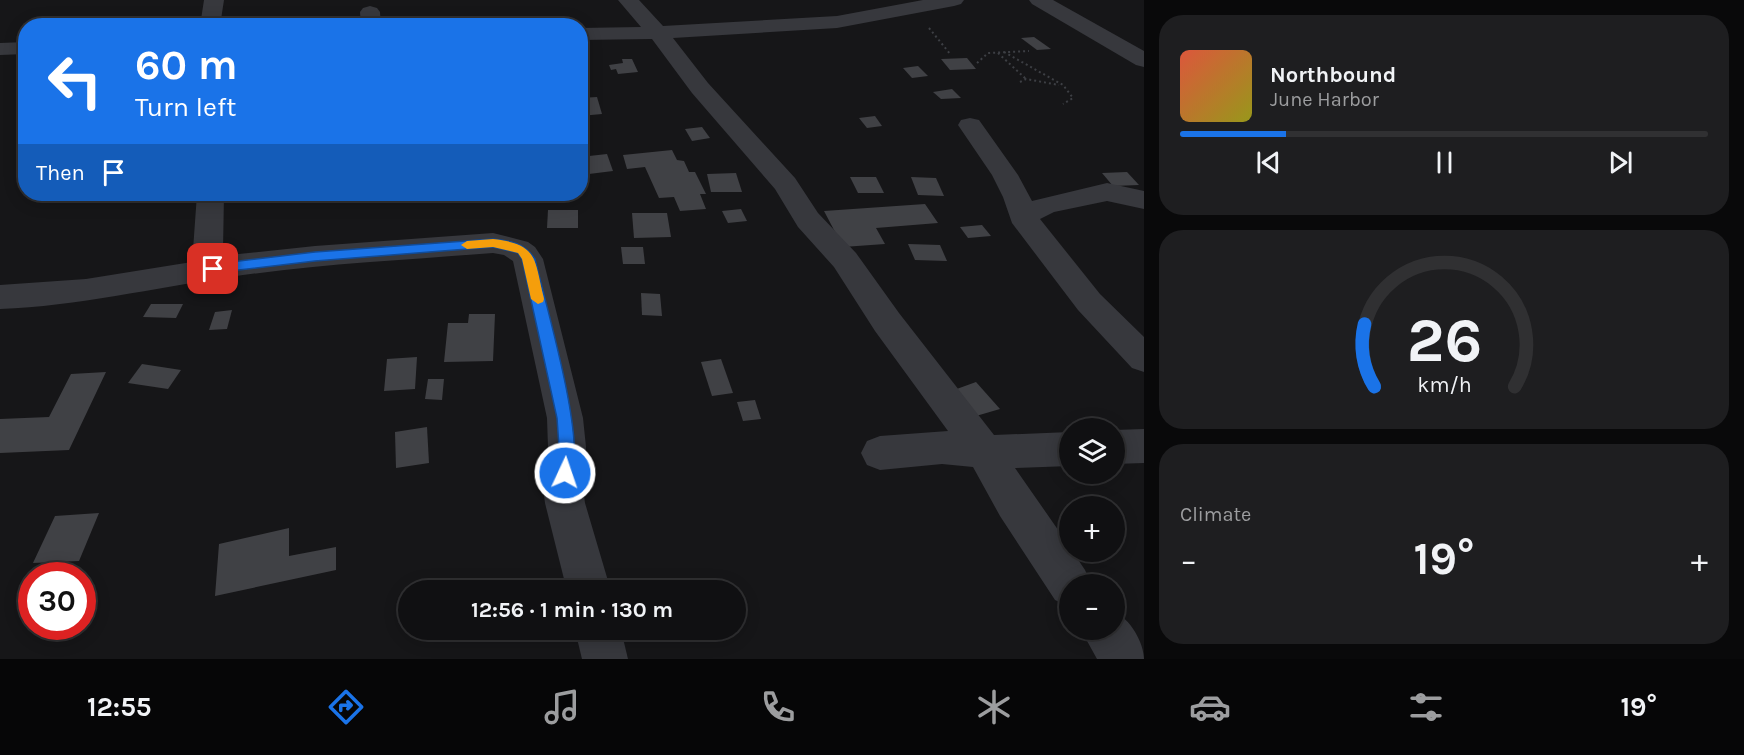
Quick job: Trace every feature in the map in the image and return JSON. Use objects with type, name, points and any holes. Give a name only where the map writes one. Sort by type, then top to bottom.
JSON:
[{"type":"street","points":[[211,18],[214,0]]},
{"type":"street","points":[[628,0],[669,37],[700,88],[785,184],[808,220],[845,260],[887,322],[985,452],[1014,503],[1062,574]]},
{"type":"street","points":[[588,34],[669,37],[837,22],[954,0]]},
{"type":"street","points":[[1039,0],[1144,60]]},
{"type":"street","points":[[1065,40],[1105,38]]},
{"type":"street","points":[[0,49],[18,48]]},
{"type":"street","points":[[970,125],[1005,175],[1017,196],[1022,216],[1089,302],[1144,358]]},
{"type":"street","points":[[1022,216],[1046,205],[1107,192],[1144,200]]},
{"type":"street","points":[[210,201],[208,250],[213,261],[229,266]]},
{"type":"street","points":[[0,297],[46,295],[117,286],[229,266],[315,256],[493,243],[523,250],[528,259],[565,418],[567,447],[563,488],[586,580]]},
{"type":"street","points":[[1125,447],[1144,446]]},
{"type":"street","points":[[880,453],[942,447],[985,452],[1059,449]]},
{"type":"street","points":[[600,640],[605,659]]},
{"type":"street","points":[[1111,640],[1125,659]]},
{"type":"path","points":[[911,8],[951,55]]},
{"type":"path","points":[[977,63],[988,53],[1029,51]]},
{"type":"path","points":[[998,52],[1026,79],[1063,85]]},
{"type":"path","points":[[1004,52],[1063,85],[1073,98],[1063,104]]},
{"type":"path","points":[[1020,82],[1026,79]]},
{"type":"building","points":[[1034,37],[1051,49],[1037,50],[1021,38]]},
{"type":"building","points":[[967,58],[976,69],[950,70],[941,59]]},
{"type":"building","points":[[622,59],[632,59],[638,72],[618,74],[616,69],[611,70],[609,65],[623,63]]},
{"type":"building","points":[[918,66],[928,76],[912,78],[903,68]]},
{"type":"building","points":[[952,89],[961,98],[941,99],[933,92]]},
{"type":"building","points":[[597,97],[602,114],[588,115],[588,98]]},
{"type":"building","points":[[875,116],[882,126],[867,128],[859,118]]},
{"type":"building","points":[[702,127],[710,138],[692,141],[685,129]]},
{"type":"building","points":[[672,150],[677,160],[684,161],[689,172],[695,172],[706,194],[700,194],[706,209],[680,211],[674,197],[659,198],[645,167],[627,169],[623,155]]},
{"type":"building","points":[[607,154],[613,171],[588,174],[588,156]]},
{"type":"building","points":[[1127,172],[1139,185],[1113,186],[1102,173]]},
{"type":"building","points":[[736,173],[742,192],[711,192],[707,174]]},
{"type":"building","points":[[850,177],[876,177],[884,193],[858,193]]},
{"type":"building","points":[[911,177],[936,178],[944,196],[918,195]]},
{"type":"building","points":[[925,204],[938,223],[876,228],[885,244],[843,247],[824,211]]},
{"type":"building","points":[[741,209],[747,221],[728,223],[722,211]]},
{"type":"building","points":[[548,210],[578,210],[578,228],[547,228]]},
{"type":"building","points":[[632,213],[667,213],[671,237],[634,238]]},
{"type":"building","points":[[982,225],[991,236],[968,238],[960,227]]},
{"type":"building","points":[[908,244],[940,245],[947,261],[915,260]]},
{"type":"building","points":[[621,247],[643,247],[645,264],[623,264]]},
{"type":"building","points":[[641,293],[660,294],[662,316],[642,315]]},
{"type":"building","points":[[151,304],[183,304],[176,318],[143,317]]},
{"type":"building","points":[[232,310],[227,329],[209,330],[215,312]]},
{"type":"building","points":[[469,314],[495,314],[493,361],[444,362],[448,323],[468,323]]},
{"type":"building","points":[[417,357],[415,389],[384,391],[387,359]]},
{"type":"building","points":[[721,359],[733,393],[712,396],[701,362]]},
{"type":"building","points":[[142,364],[181,370],[168,389],[128,383]]},
{"type":"building","points":[[106,372],[69,450],[0,453],[0,419],[49,417],[71,374]]},
{"type":"building","points":[[428,379],[444,379],[442,400],[425,399]]},
{"type":"building","points":[[976,382],[1000,409],[976,416],[954,390]]},
{"type":"building","points":[[755,400],[761,419],[743,421],[737,402]]},
{"type":"building","points":[[427,427],[429,463],[396,468],[395,432]]},
{"type":"building","points":[[99,513],[79,561],[33,562],[55,516]]},
{"type":"building","points":[[289,528],[289,556],[336,547],[336,570],[215,596],[219,544]]},
{"type":"slow traffic","points":[[467,245],[493,243],[523,250],[528,259],[538,299]]},
{"type":"route","points":[[213,269],[315,256],[493,243],[523,250],[528,259],[541,311],[565,418],[567,447],[565,473]]}]
